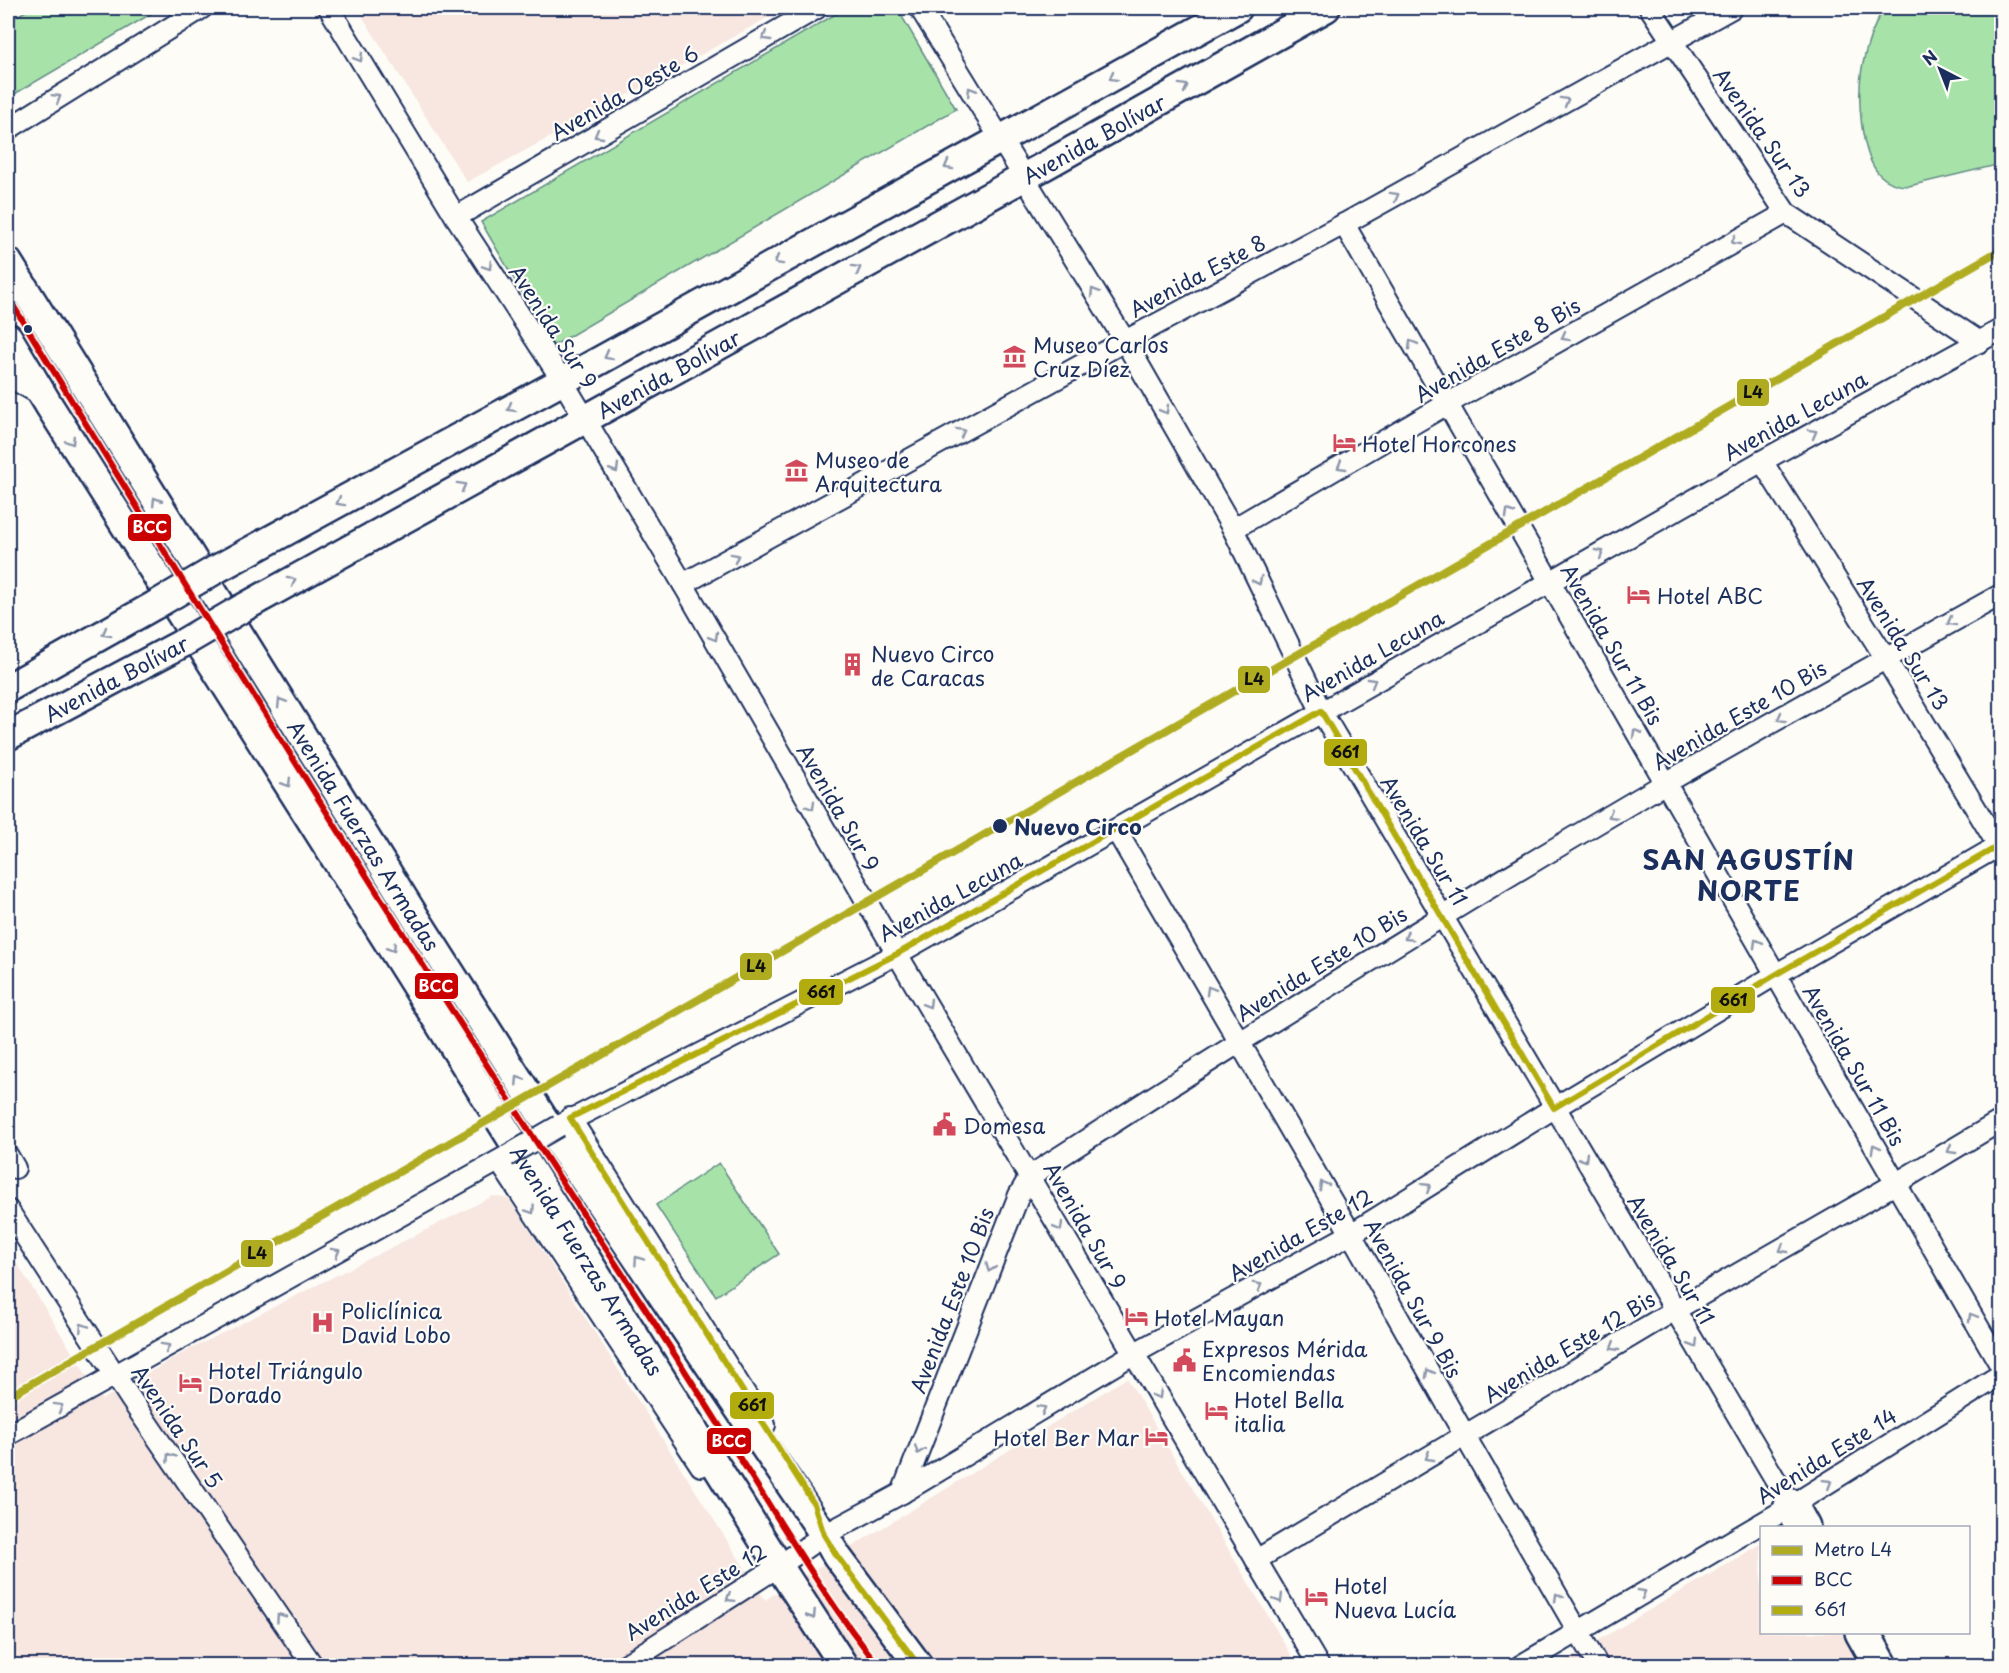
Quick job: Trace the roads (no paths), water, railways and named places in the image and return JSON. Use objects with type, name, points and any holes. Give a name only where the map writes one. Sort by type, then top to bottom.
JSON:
[{"type":"highway","points":[[1863,1634],[1881,1665]]},
{"type":"main road","name":"Avenida Bolívar","points":[[8,688],[215,570],[1238,8]]},
{"type":"main road","name":"Avenida Bolívar","points":[[8,736],[183,643],[1326,8]]},
{"type":"main road","name":"Avenida Fuerzas Armadas","points":[[8,262],[411,910],[563,1149],[837,1556],[919,1665]]},
{"type":"main road","name":"Avenida Fuerzas Armadas","points":[[8,337],[779,1566],[844,1665]]},
{"type":"street","points":[[8,129],[202,8]]},
{"type":"street","name":"Avenida Sur 9","points":[[329,8],[456,217],[562,380],[897,954],[1319,1665]]},
{"type":"street","name":"Avenida Oeste 6","points":[[456,217],[817,8]]},
{"type":"street","name":"Avenida Sur 11","points":[[920,8],[1125,341],[1233,529],[1321,711],[1797,1517]]},
{"type":"street","name":"Avenida Sur 13","points":[[1650,8],[1786,213],[1980,342]]},
{"type":"street","name":"Avenida Este 8","points":[[683,584],[1125,341],[1344,224],[1732,8]]},
{"type":"street","name":"Avenida Este 8 Bis","points":[[1233,529],[1447,404],[1786,213]]},
{"type":"street","name":"Avenida Sur 11 Bis","points":[[1344,224],[2001,1368]]},
{"type":"street","name":"Avenida Lecuna","points":[[8,1435],[503,1159],[564,1122],[897,954],[1762,461],[2001,329]]},
{"type":"street","points":[[8,376],[36,392],[50,407]]},
{"type":"street","name":"Avenida Sur 13","points":[[1762,461],[1886,658],[2000,847]]},
{"type":"street","name":"Avenida Este 10 Bis","points":[[902,1493],[1019,1195],[1030,1176],[1240,1041],[1442,916],[1665,783],[2001,594]]},
{"type":"street","name":"Avenida Sur 9 Bis","points":[[1116,830],[1240,1041],[1598,1665]]},
{"type":"street","name":"Avenida Este 12","points":[[623,1665],[824,1535],[902,1493],[1133,1354],[1351,1234],[1775,975],[2000,847]]},
{"type":"street","name":"Avenida Este 12 Bis","points":[[1256,1560],[1675,1310],[1895,1184],[2001,1120]]},
{"type":"street","points":[[564,1122],[814,1504],[824,1535]]},
{"type":"street","points":[[503,1159],[742,1527],[779,1566]]},
{"type":"street","name":"Avenida Sur 5","points":[[8,1210],[115,1376],[313,1665]]},
{"type":"street","name":"Avenida Este 14","points":[[1779,1526],[1797,1517],[2001,1374]]},
{"type":"street","name":"Avenida Este 14","points":[[1520,1665],[1577,1630],[1760,1536]]},
{"type":"metro line","name":"L4","points":[[8,1397],[2002,249]]},
{"type":"place","name":"Museo Carlos Cruz Díez","points":[[1015,356]]},
{"type":"place","name":"Hotel Horcones","points":[[1344,443]]},
{"type":"place","name":"Museo de Arquitectura","points":[[797,471]]},
{"type":"place","name":"Hotel ABC","points":[[1639,595]]},
{"type":"place","name":"Nuevo Circo de Caracas","points":[[853,665]]},
{"type":"place","name":"Nuevo Circo","points":[[1000,826]]},
{"type":"place","name":"Domesa","points":[[945,1125]]},
{"type":"place","name":"Hotel Mayan","points":[[1136,1317]]},
{"type":"place","name":"Policlínica David Lobo","points":[[323,1322]]},
{"type":"place","name":"Expresos Mérida Encomiendas","points":[[1184,1360]]},
{"type":"place","name":"Hotel Triángulo Dorado","points":[[190,1382]]},
{"type":"place","name":"Hotel Bella italia","points":[[1216,1411]]},
{"type":"place","name":"Hotel Ber Mar","points":[[1157,1437]]},
{"type":"place","name":"Hotel Nueva Lucía","points":[[1316,1597]]},
{"type":"district","name":"SAN AGUSTÍN NORTE","points":[[1749,874]]}]
